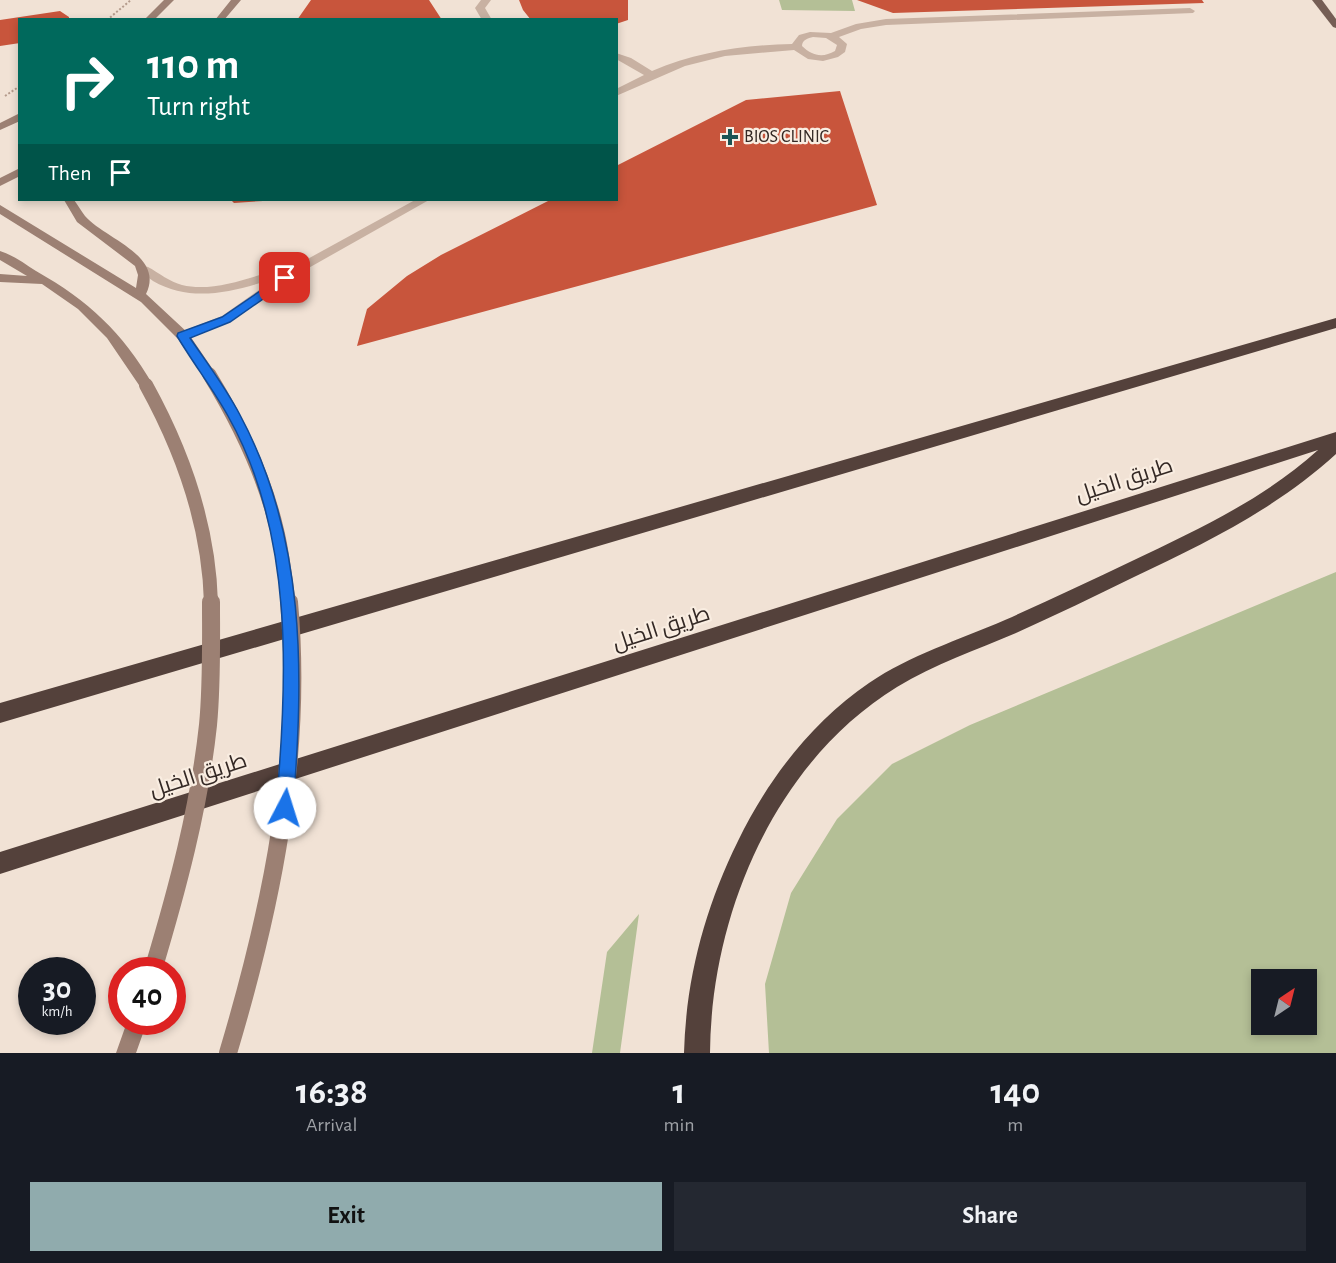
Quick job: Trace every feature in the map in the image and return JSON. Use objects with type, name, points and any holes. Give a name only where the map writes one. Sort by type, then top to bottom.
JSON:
[{"type":"highway","points":[[0,713],[1336,323]]},
{"type":"highway","name":"طريق الخيل","points":[[0,863],[1336,438]]},
{"type":"highway","points":[[697,1053],[697,1035],[708,956],[728,886],[756,825],[793,769],[832,725],[876,690],[923,663],[1065,602],[1187,545],[1246,511],[1301,475],[1336,444]]},
{"type":"main road","points":[[1317,0],[1336,25]]},
{"type":"street","points":[[150,18],[169,0]]},
{"type":"street","points":[[220,18],[236,0]]},
{"type":"street","points":[[0,127],[18,117]]},
{"type":"street","points":[[0,183],[18,172]]},
{"type":"street","points":[[70,201],[81,219],[132,257],[144,270],[145,282],[139,295]]},
{"type":"street","points":[[0,209],[139,295],[165,316],[183,336],[234,416],[256,463],[273,516],[286,577],[292,644],[292,722],[285,808],[267,906],[240,1016],[228,1053]]},
{"type":"street","points":[[0,255],[67,295],[105,327],[120,345],[146,385],[169,428],[188,476],[201,530],[210,592],[212,662],[206,740],[191,828],[167,928],[157,957]]},
{"type":"street","points":[[0,278],[44,281]]},
{"type":"street","points":[[126,1053],[132,1035]]},
{"type":"lane","points":[[486,0],[480,8],[486,18]]},
{"type":"lane","points":[[797,47],[798,40],[807,35],[832,36],[859,26],[886,22],[1190,11]]},
{"type":"lane","points":[[618,92],[650,74],[687,60],[729,51],[797,47],[812,57],[836,56],[842,44],[832,36]]},
{"type":"lane","points":[[618,57],[628,60],[650,74]]},
{"type":"lane","points":[[183,336],[226,319],[301,267],[421,201]]},
{"type":"lane","points":[[144,270],[178,288],[204,290],[261,279],[301,267]]},
{"type":"path","points":[[109,18],[131,0]]},
{"type":"path","points":[[0,100],[18,87]]},
{"type":"green space","points":[[779,0],[852,0],[855,11],[782,10]]},
{"type":"green space","points":[[1336,572],[1336,1053],[769,1053],[765,984],[791,893],[837,819],[892,764],[970,725]]},
{"type":"green space","points":[[639,914],[620,1053],[592,1053],[607,952]]},
{"type":"building","points":[[311,0],[429,0],[441,18],[298,18]]},
{"type":"building","points":[[519,0],[628,0],[628,20],[618,23],[618,18],[529,18]]},
{"type":"building","points":[[857,0],[1202,0],[1204,3],[893,13]]},
{"type":"building","points":[[60,11],[69,17],[18,18],[18,43],[0,46],[0,20]]},
{"type":"building","points":[[840,91],[877,205],[357,346],[367,309],[407,276],[441,255],[548,201],[618,201],[618,165],[746,100]]},
{"type":"building","points":[[232,201],[263,201],[234,203]]},
{"type":"place","name":"BIOS CLINIC","points":[[730,137]]},
{"type":"route","points":[[285,278],[226,319],[183,336],[234,416],[256,463],[273,516],[286,577],[292,644],[292,722],[285,808]]}]
